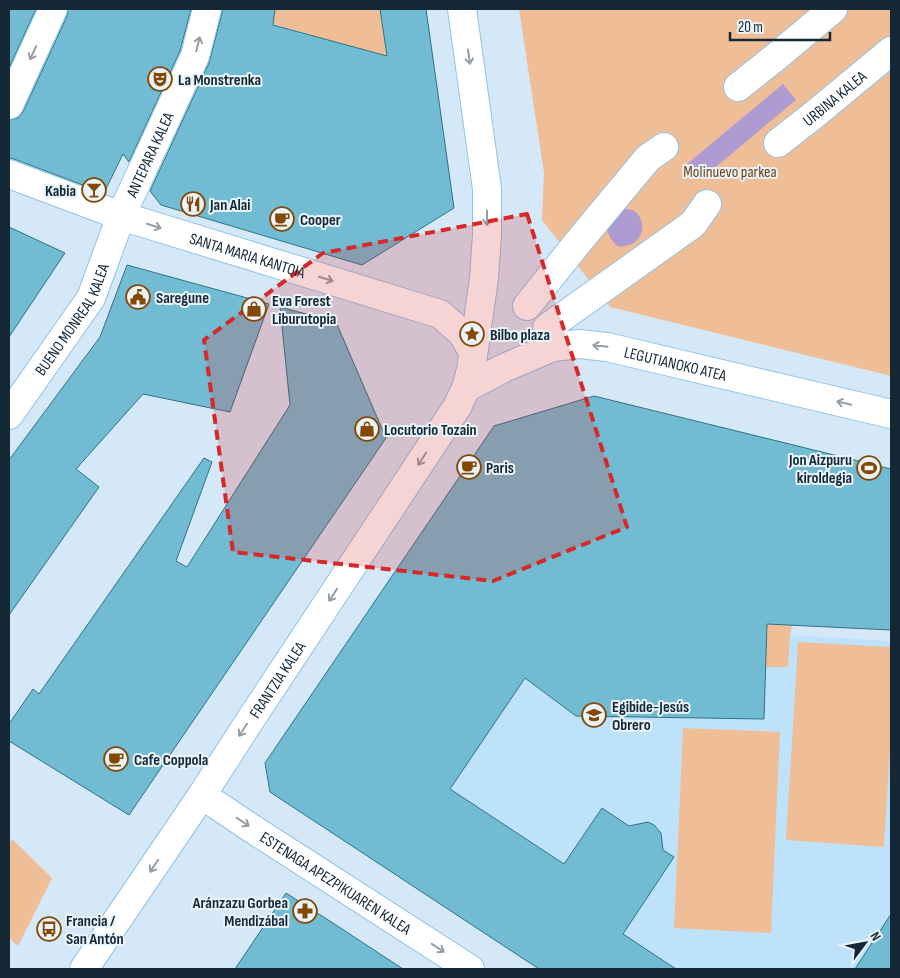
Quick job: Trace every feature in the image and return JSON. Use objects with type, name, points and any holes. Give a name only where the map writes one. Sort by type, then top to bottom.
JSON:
[{"type":"street","points":[[9,105],[53,9]]},
{"type":"street","name":"ANTEPARA KALEA","points":[[121,216],[196,56],[207,9]]},
{"type":"street","name":"FRANTZIA KALEA","points":[[84,969],[202,795],[457,407],[466,388],[474,352],[484,278],[487,235],[487,189],[462,9]]},
{"type":"street","points":[[738,87],[834,9]]},
{"type":"street","name":"URBINA KALEA","points":[[778,143],[891,51]]},
{"type":"street","points":[[527,306],[578,240],[648,158],[664,147]]},
{"type":"street","name":"SANTA MARIA KANTOIA","points":[[9,174],[121,216],[440,314],[462,333],[474,352]]},
{"type":"street","points":[[547,328],[693,224],[707,204]]},
{"type":"street","name":"BUENO MONREAL KALEA","points":[[9,415],[91,298],[121,216]]},
{"type":"street","name":"LEGUTIANOKO ATEA","points":[[466,388],[504,368],[553,347],[579,344],[607,347],[891,414]]},
{"type":"street","name":"ESTENAGA APEZPIKUAREN KALEA","points":[[202,795],[470,969]]},
{"type":"highlighted area","points":[[527,214],[627,527],[493,581],[233,552],[204,340],[323,253]]},
{"type":"shaded area","points":[[783,84],[796,100],[700,180],[687,164]]},
{"type":"shaded area","points":[[623,209],[636,212],[641,220],[642,230],[639,239],[635,242],[619,247],[610,238],[606,225]]},
{"type":"shaded area","name":"Egibide-Jesús Obrero","points":[[451,489],[526,541],[748,667],[788,667],[790,635],[891,641],[891,969],[538,969],[270,792],[265,763]]},
{"type":"green space","points":[[275,9],[380,9],[404,180],[342,44],[273,24]]},
{"type":"green space","name":"Molinuevo parkea","points":[[519,9],[891,9],[891,376],[610,307],[542,220],[544,173]]},
{"type":"green space","points":[[764,590],[798,599],[790,635],[788,667],[748,667]]},
{"type":"green space","points":[[798,642],[891,647],[891,736],[884,847],[786,840]]},
{"type":"green space","points":[[683,728],[780,732],[771,933],[674,928]]},
{"type":"green space","points":[[12,839],[52,878],[18,946],[9,938],[9,844]]},
{"type":"building","points":[[9,9],[36,9],[9,68]]},
{"type":"building","points":[[68,9],[191,9],[180,51],[129,162],[123,154],[104,193],[14,159],[9,159],[9,120],[18,118],[23,112],[67,16]]},
{"type":"building","points":[[222,9],[275,9],[273,25],[387,56],[380,9],[426,9],[454,208],[362,265],[161,205],[150,191],[209,63]]},
{"type":"building","points":[[9,227],[65,253],[9,337]]},
{"type":"building","points":[[127,265],[269,304],[230,412],[143,394],[76,469],[99,487],[9,615],[9,460],[100,337]]},
{"type":"building","points":[[280,307],[336,322],[386,438],[129,815],[9,741],[9,724],[33,689],[39,694],[204,458],[212,462],[176,561],[187,567],[290,405]]},
{"type":"building","points":[[594,396],[891,469],[891,630],[767,624],[764,719],[576,716],[525,678],[450,789],[564,864],[602,808],[629,826],[648,822],[654,825],[661,833],[663,850],[674,857],[623,934],[676,969],[539,969],[270,792],[265,763],[494,426]]},
{"type":"building","points":[[286,893],[336,925],[403,969],[235,969]]},
{"type":"building","points":[[891,914],[891,969],[855,969]]},
{"type":"place","name":"La Monstrenka","points":[[160,79]]},
{"type":"place","name":"Kabia","points":[[94,190]]},
{"type":"place","name":"Jan Alai","points":[[193,204]]},
{"type":"place","name":"Cooper","points":[[282,219]]},
{"type":"place","name":"Saregune","points":[[138,297]]},
{"type":"place","name":"Eva Forest Liburutopia","points":[[254,309]]},
{"type":"place","name":"Bilbo plaza","points":[[472,334]]},
{"type":"place","name":"Locutorio Tozain","points":[[367,429]]},
{"type":"place","name":"Paris","points":[[469,467]]},
{"type":"place","name":"Jon Aizpuru kiroldegia","points":[[869,468]]},
{"type":"place","name":"Egibide-Jesús Obrero","points":[[594,715]]},
{"type":"place","name":"Cafe Coppola","points":[[116,759]]},
{"type":"place","name":"Aránzazu Gorbea Mendizábal","points":[[305,911]]},
{"type":"place","name":"Francia / San Antón","points":[[49,929]]}]
